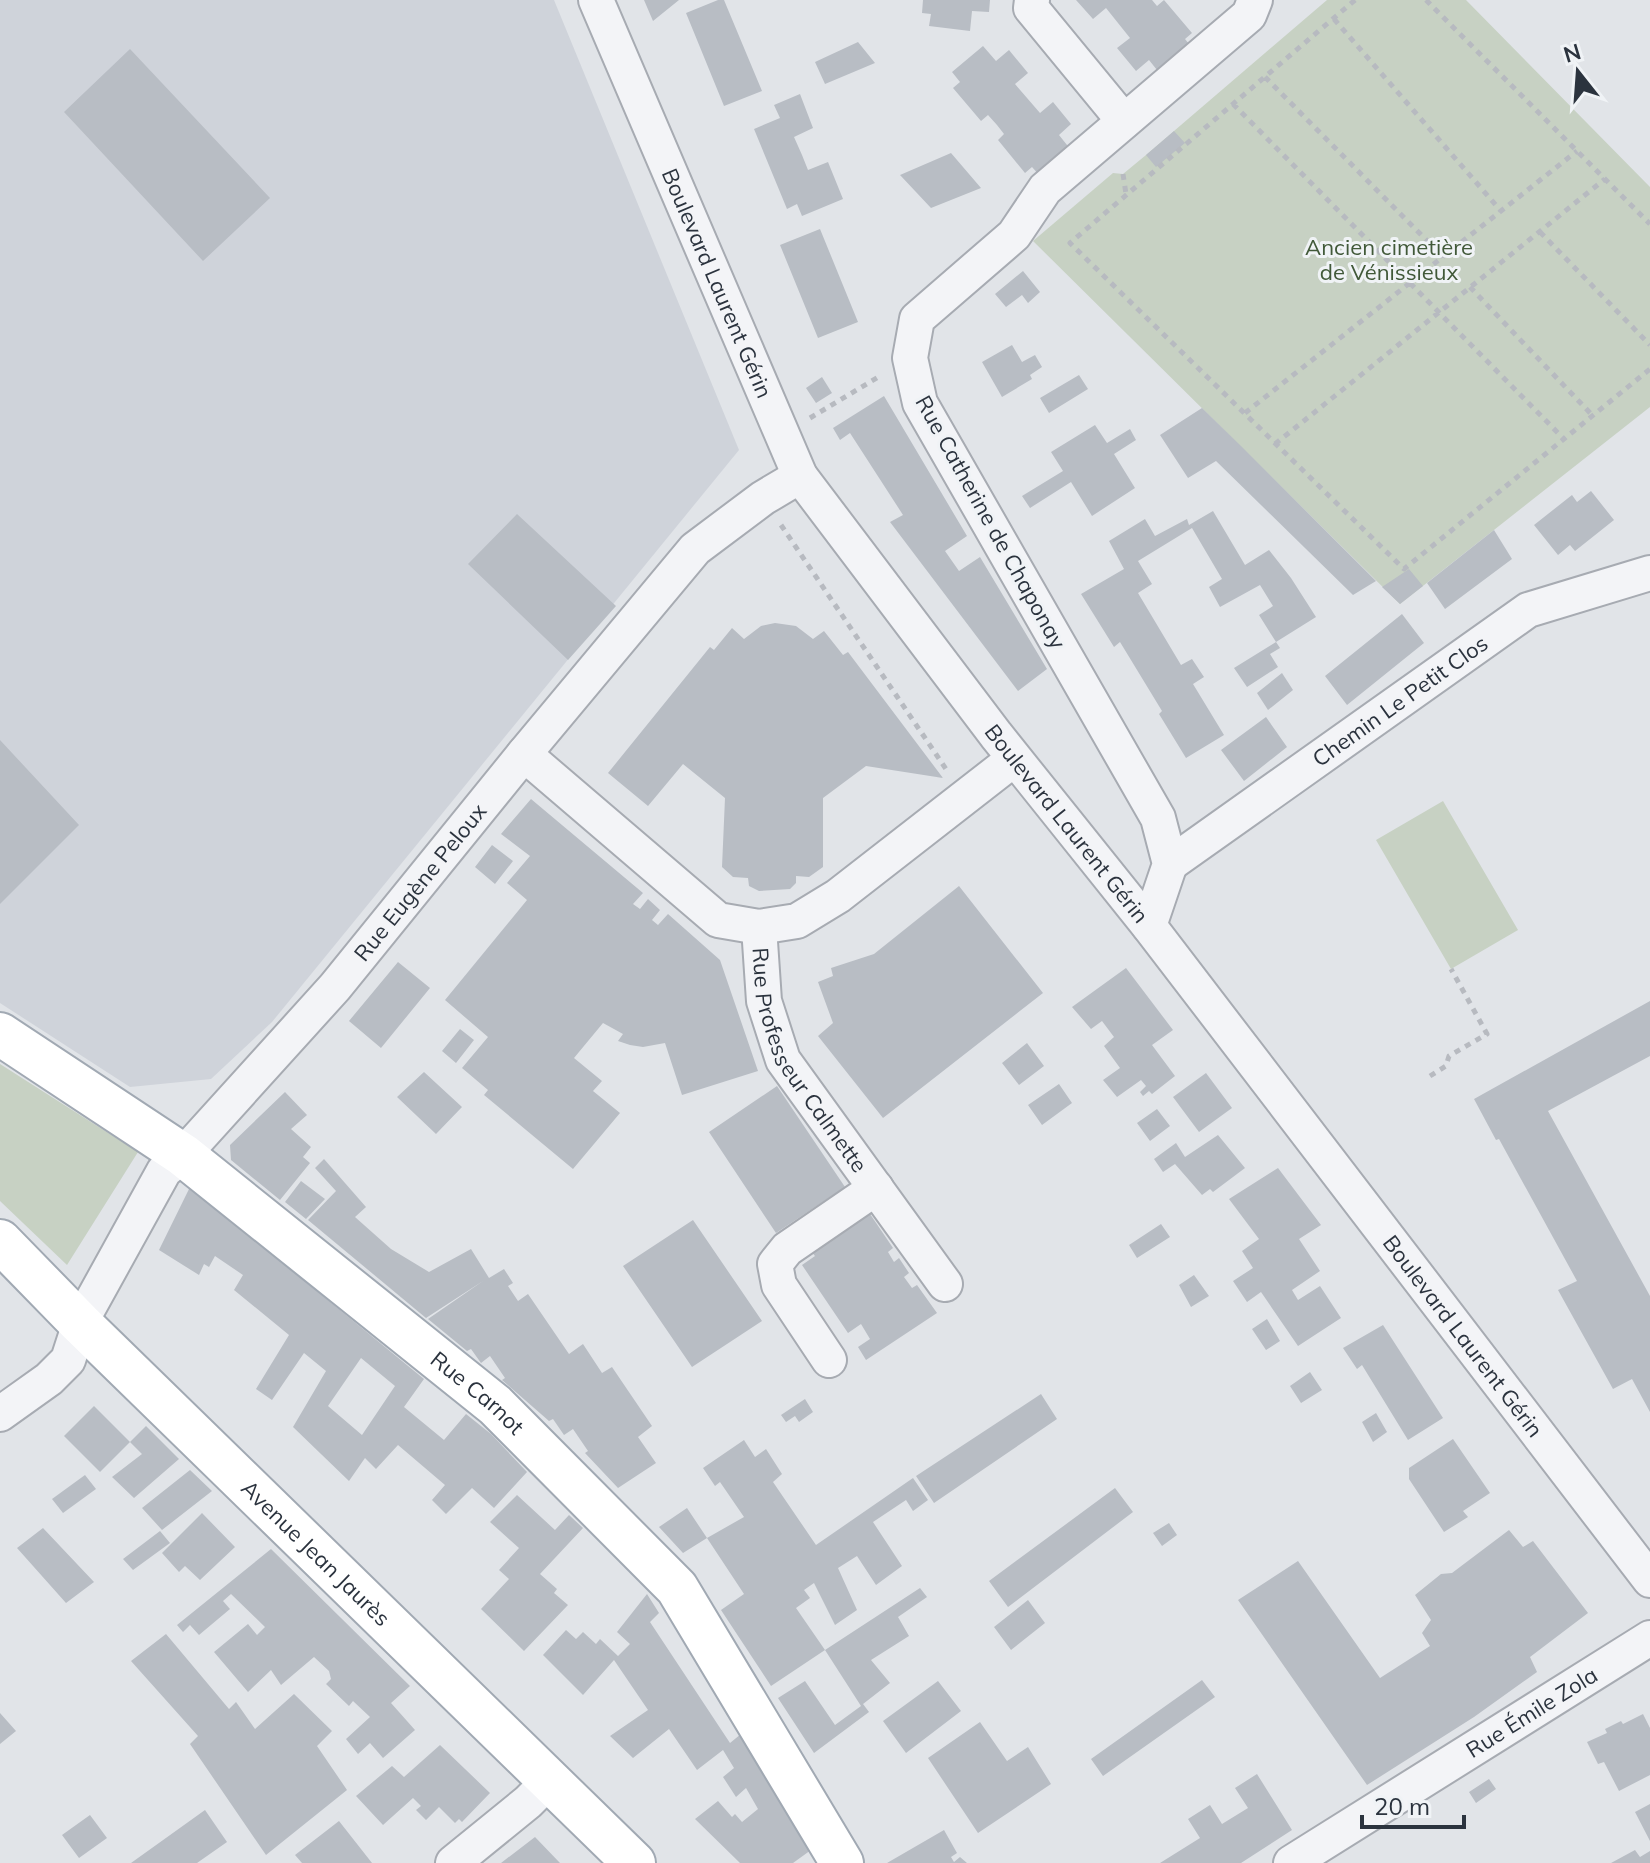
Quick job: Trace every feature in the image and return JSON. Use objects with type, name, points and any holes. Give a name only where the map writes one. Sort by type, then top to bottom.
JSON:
[{"type":"main road","name":"Rue Carnot","points":[[0,1034],[183,1155],[495,1405],[677,1588],[842,1863]]},
{"type":"main road","name":"Avenue Jean Jaurès","points":[[0,1241],[80,1323],[634,1863]]},
{"type":"street","name":"Boulevard Laurent Gérin","points":[[596,0],[800,476],[1014,759],[1149,926],[1650,1580]]},
{"type":"street","points":[[1032,0],[1031,8],[1124,121]]},
{"type":"street","name":"Rue Catherine de Chaponay","points":[[1170,864],[1158,818],[920,403],[910,358],[917,319],[1014,235],[1045,189],[1249,15],[1255,0]]},
{"type":"street","name":"Rue Eugène Peloux","points":[[0,1414],[49,1379],[68,1360],[80,1323],[164,1171],[183,1155],[335,987],[695,549],[763,498],[800,476]]},
{"type":"street","name":"Chemin Le Petit Clos","points":[[1170,864],[1528,610],[1650,573]]},
{"type":"street","name":"Rue Professeur Calmette","points":[[524,754],[718,920],[759,927],[797,921],[838,896],[1014,759]]},
{"type":"street","points":[[1149,926],[1170,864]]},
{"type":"street","name":"Rue Professeur Calmette","points":[[759,927],[764,1001],[783,1060],[945,1284]]},
{"type":"street","name":"Rue Professeur Calmette","points":[[829,1360],[779,1285],[775,1264],[787,1249],[876,1188]]},
{"type":"street","name":"Rue Émile Zola","points":[[1291,1863],[1650,1638]]},
{"type":"street","points":[[453,1863],[549,1781]]},
{"type":"path","points":[[1355,0],[1070,243],[1404,569],[1650,369]]},
{"type":"path","points":[[1426,0],[1650,224]]},
{"type":"path","points":[[1334,19],[1501,211]]},
{"type":"path","points":[[1265,77],[1443,257]]},
{"type":"path","points":[[1233,104],[1564,439]]},
{"type":"path","points":[[1245,413],[1577,151]]},
{"type":"path","points":[[1123,174],[1126,195]]},
{"type":"path","points":[[1275,444],[1605,179]]},
{"type":"path","points":[[1540,232],[1650,345]]},
{"type":"path","points":[[1470,287],[1593,416]]},
{"type":"path","points":[[782,435],[910,358]]},
{"type":"path","points":[[763,498],[945,768]]},
{"type":"path","points":[[1430,1076],[1446,1066],[1449,1056],[1487,1034],[1451,969]]},
{"type":"shaded area","points":[[0,0],[554,0],[739,450],[272,1022],[211,1079],[130,1087],[0,1003]]},
{"type":"green space","name":"Ancien cimetière de Vénissieux","points":[[1327,0],[1466,0],[1650,187],[1650,407],[1400,604],[1033,241],[1113,173],[1123,174]]},
{"type":"green space","points":[[1443,801],[1518,930],[1451,969],[1376,840]]},
{"type":"green space","points":[[0,1064],[138,1152],[67,1265],[0,1201]]},
{"type":"building","points":[[644,0],[679,0],[653,21]]},
{"type":"building","points":[[724,0],[762,91],[724,106],[686,13]]},
{"type":"building","points":[[923,0],[990,0],[989,12],[972,11],[970,31],[929,26],[931,14],[922,13]]},
{"type":"building","points":[[1076,0],[1152,0],[1157,6],[1164,0],[1192,33],[1185,39],[1193,49],[1161,75],[1149,60],[1136,71],[1117,48],[1130,38],[1106,8],[1093,19]]},
{"type":"building","points":[[858,42],[875,63],[825,84],[815,62]]},
{"type":"building","points":[[983,46],[996,61],[1009,50],[1028,73],[1015,84],[1040,113],[1053,102],[1071,124],[1059,135],[1071,150],[1040,176],[1032,167],[1025,173],[998,140],[1004,134],[997,125],[988,115],[981,121],[953,88],[960,82],[952,72]]},
{"type":"building","points":[[130,49],[270,198],[203,261],[64,112]]},
{"type":"building","points":[[800,94],[813,128],[794,137],[808,170],[828,162],[843,199],[802,216],[797,204],[787,209],[754,129],[780,118],[774,105]]},
{"type":"building","points":[[1174,131],[1185,143],[1156,167],[1146,155]]},
{"type":"building","points":[[951,153],[981,188],[931,208],[900,175]]},
{"type":"building","points":[[820,229],[858,322],[818,338],[780,245]]},
{"type":"building","points":[[1023,271],[1040,292],[1028,303],[1022,295],[1006,307],[995,294]]},
{"type":"building","points":[[1012,345],[1022,362],[1035,355],[1042,367],[1030,375],[1032,379],[1002,397],[982,362]]},
{"type":"building","points":[[1079,375],[1088,389],[1049,413],[1040,398]]},
{"type":"building","points":[[822,377],[832,393],[816,403],[806,388]]},
{"type":"building","points":[[884,396],[967,536],[945,551],[959,571],[980,557],[1047,669],[1018,691],[890,522],[903,515],[850,433],[840,440],[833,428]]},
{"type":"building","points":[[1202,408],[1376,581],[1353,595],[1216,461],[1188,478],[1160,435]]},
{"type":"building","points":[[1095,425],[1107,443],[1130,429],[1136,440],[1114,454],[1135,488],[1092,516],[1071,482],[1030,508],[1022,496],[1063,471],[1051,452]]},
{"type":"building","points":[[1591,491],[1614,520],[1575,551],[1570,545],[1558,555],[1534,525],[1572,495],[1577,502]]},
{"type":"building","points":[[1213,511],[1245,565],[1269,550],[1316,617],[1276,642],[1259,615],[1273,606],[1260,585],[1220,607],[1209,587],[1222,579],[1192,528],[1138,561],[1152,584],[1138,593],[1181,665],[1192,659],[1204,677],[1193,684],[1224,735],[1186,758],[1120,642],[1114,647],[1081,594],[1124,569],[1109,541],[1145,519],[1155,536],[1187,519],[1189,525]]},
{"type":"building","points":[[517,514],[616,606],[568,660],[468,564]]},
{"type":"building","points":[[1494,530],[1512,559],[1445,609],[1427,583]]},
{"type":"building","points":[[1409,569],[1423,586],[1400,604],[1382,587]]},
{"type":"building","points":[[1402,614],[1424,643],[1347,705],[1325,676]]},
{"type":"building","points":[[775,623],[796,626],[813,639],[824,631],[843,655],[848,652],[943,778],[866,766],[823,798],[823,867],[809,877],[796,876],[796,883],[790,889],[759,891],[749,886],[748,878],[733,877],[722,867],[725,798],[683,764],[648,806],[608,773],[710,647],[714,650],[732,628],[744,639],[761,626]]},
{"type":"building","points":[[1276,642],[1280,648],[1270,654],[1278,667],[1247,687],[1234,668]]},
{"type":"building","points":[[1282,673],[1293,690],[1268,710],[1257,693]]},
{"type":"building","points":[[1266,717],[1287,747],[1244,781],[1221,750]]},
{"type":"building","points":[[0,740],[79,825],[0,904]]},
{"type":"building","points":[[531,799],[643,893],[633,904],[640,909],[648,899],[660,910],[652,920],[658,925],[668,914],[720,960],[758,1071],[682,1095],[665,1043],[643,1047],[630,1045],[618,1041],[623,1034],[603,1023],[574,1058],[602,1081],[593,1091],[620,1113],[573,1169],[484,1095],[488,1090],[462,1068],[488,1037],[445,1000],[527,900],[507,883],[530,856],[501,834]]},
{"type":"building","points":[[492,845],[513,861],[495,884],[475,867]]},
{"type":"building","points":[[959,886],[1043,993],[883,1118],[818,1036],[833,1023],[818,982],[833,976],[831,968],[874,954]]},
{"type":"building","points":[[398,962],[430,988],[381,1048],[349,1021]]},
{"type":"building","points":[[1126,968],[1173,1030],[1152,1045],[1175,1076],[1152,1094],[1149,1091],[1143,1096],[1140,1092],[1146,1086],[1141,1080],[1117,1097],[1103,1080],[1120,1068],[1104,1046],[1114,1037],[1102,1021],[1091,1029],[1072,1007]]},
{"type":"building","points":[[1650,1001],[1650,1056],[1548,1111],[1650,1296],[1650,1412],[1632,1379],[1613,1389],[1558,1290],[1577,1281],[1474,1099]]},
{"type":"building","points":[[460,1029],[474,1040],[456,1063],[442,1051]]},
{"type":"building","points":[[1027,1043],[1044,1066],[1019,1085],[1002,1063]]},
{"type":"building","points":[[424,1072],[462,1107],[436,1134],[397,1097]]},
{"type":"building","points":[[1206,1073],[1232,1108],[1199,1132],[1173,1097]]},
{"type":"building","points":[[1059,1084],[1072,1103],[1042,1125],[1028,1105]]},
{"type":"building","points":[[777,1086],[845,1187],[776,1233],[709,1132]]},
{"type":"building","points":[[285,1092],[307,1115],[291,1129],[311,1147],[303,1157],[310,1163],[280,1200],[231,1160],[230,1145]]},
{"type":"building","points":[[1157,1109],[1170,1126],[1150,1141],[1137,1123]]},
{"type":"building","points":[[1218,1135],[1245,1168],[1213,1192],[1210,1189],[1202,1195],[1175,1164],[1163,1172],[1154,1159],[1176,1143],[1185,1157]]},
{"type":"building","points":[[324,1159],[366,1207],[355,1217],[391,1249],[429,1272],[471,1249],[489,1278],[504,1269],[513,1283],[508,1286],[518,1301],[528,1294],[569,1354],[583,1344],[602,1373],[612,1367],[652,1426],[638,1437],[656,1463],[618,1488],[585,1453],[588,1451],[573,1429],[564,1435],[553,1419],[549,1421],[502,1380],[505,1378],[490,1356],[481,1363],[471,1349],[467,1351],[428,1319],[483,1281],[426,1318],[308,1220],[336,1191],[315,1168]]},
{"type":"building","points":[[1278,1168],[1321,1225],[1299,1239],[1320,1271],[1292,1290],[1298,1300],[1320,1286],[1341,1318],[1298,1346],[1261,1292],[1247,1302],[1233,1281],[1253,1268],[1242,1251],[1259,1239],[1229,1199]]},
{"type":"building","points":[[301,1181],[325,1199],[306,1219],[285,1202]]},
{"type":"building","points":[[190,1187],[424,1379],[404,1407],[444,1440],[466,1414],[491,1434],[527,1472],[494,1508],[472,1488],[446,1514],[432,1500],[445,1485],[398,1445],[376,1469],[365,1458],[349,1481],[293,1427],[326,1371],[304,1353],[272,1400],[256,1389],[289,1335],[234,1290],[243,1275],[215,1256],[209,1267],[204,1264],[199,1275],[159,1250]],"holes":[[[361,1358],[395,1386],[362,1435],[328,1406]]]},
{"type":"building","points":[[868,1211],[893,1248],[888,1252],[894,1262],[899,1258],[909,1273],[904,1277],[912,1288],[917,1285],[937,1313],[866,1360],[858,1347],[870,1339],[861,1324],[848,1333],[802,1265],[815,1256],[810,1250]]},
{"type":"building","points":[[693,1220],[762,1321],[692,1367],[623,1266]]},
{"type":"building","points":[[1161,1224],[1170,1237],[1137,1258],[1129,1245]]},
{"type":"building","points":[[1194,1275],[1209,1296],[1191,1307],[1179,1285]]},
{"type":"building","points":[[1267,1319],[1280,1341],[1266,1350],[1252,1329]]},
{"type":"building","points":[[1383,1325],[1443,1418],[1408,1440],[1362,1365],[1357,1369],[1343,1348]]},
{"type":"building","points":[[1310,1372],[1322,1390],[1301,1403],[1290,1386]]},
{"type":"building","points":[[1041,1394],[1057,1419],[934,1503],[916,1476]]},
{"type":"building","points":[[805,1399],[813,1412],[799,1422],[795,1416],[786,1422],[781,1415]]},
{"type":"building","points":[[94,1406],[130,1442],[100,1472],[64,1436]]},
{"type":"building","points":[[1376,1413],[1387,1432],[1373,1442],[1362,1422]]},
{"type":"building","points":[[146,1426],[179,1459],[134,1498],[112,1477],[142,1454],[130,1442]]},
{"type":"building","points":[[1453,1439],[1490,1493],[1463,1511],[1468,1517],[1444,1532],[1409,1479],[1409,1468]]},
{"type":"building","points":[[744,1440],[755,1457],[766,1449],[782,1474],[773,1482],[816,1545],[913,1478],[928,1500],[913,1511],[906,1500],[873,1522],[902,1566],[876,1585],[857,1556],[838,1568],[857,1610],[835,1625],[814,1583],[804,1590],[810,1598],[796,1608],[825,1650],[771,1686],[721,1610],[744,1594],[707,1538],[744,1517],[720,1482],[715,1486],[703,1468]]},
{"type":"building","points":[[190,1470],[212,1491],[162,1530],[142,1508]]},
{"type":"building","points":[[85,1475],[96,1489],[63,1513],[52,1499]]},
{"type":"building","points":[[1115,1488],[1133,1512],[1008,1607],[989,1581]]},
{"type":"building","points":[[517,1495],[555,1530],[569,1515],[583,1528],[540,1574],[557,1589],[554,1593],[568,1605],[524,1651],[481,1609],[509,1579],[499,1570],[519,1548],[490,1522]]},
{"type":"building","points":[[687,1508],[707,1538],[683,1553],[659,1527]]},
{"type":"building","points":[[202,1513],[235,1547],[200,1580],[185,1566],[179,1572],[162,1553]]},
{"type":"building","points":[[1169,1523],[1177,1535],[1162,1546],[1153,1533]]},
{"type":"building","points":[[43,1528],[94,1582],[66,1603],[17,1548]]},
{"type":"building","points":[[1509,1530],[1523,1547],[1533,1541],[1588,1613],[1530,1657],[1537,1672],[1474,1717],[1367,1785],[1238,1600],[1298,1561],[1380,1678],[1430,1646],[1422,1633],[1431,1620],[1415,1595],[1441,1574],[1452,1573]]},
{"type":"building","points":[[160,1531],[170,1543],[133,1570],[123,1559]]},
{"type":"building","points":[[271,1549],[410,1686],[391,1703],[415,1730],[383,1758],[370,1743],[358,1754],[346,1739],[370,1717],[353,1701],[349,1706],[326,1684],[331,1679],[329,1671],[314,1657],[281,1685],[271,1670],[248,1692],[214,1652],[248,1624],[257,1635],[265,1627],[231,1594],[223,1601],[230,1609],[199,1635],[190,1625],[183,1632],[177,1625]]},
{"type":"building","points":[[920,1588],[927,1597],[898,1617],[909,1636],[871,1660],[890,1683],[863,1704],[869,1712],[814,1753],[778,1698],[805,1681],[835,1725],[861,1706],[825,1650]]},
{"type":"building","points":[[647,1594],[659,1613],[650,1622],[730,1743],[741,1734],[811,1850],[793,1863],[740,1863],[695,1819],[718,1801],[732,1817],[735,1814],[742,1822],[758,1809],[746,1788],[736,1797],[723,1777],[734,1768],[723,1750],[697,1770],[669,1729],[633,1758],[610,1736],[648,1710],[614,1660],[583,1695],[543,1655],[566,1630],[576,1639],[583,1632],[596,1644],[600,1639],[618,1656],[630,1644],[617,1632]]},
{"type":"building","points":[[1028,1600],[1045,1623],[1011,1650],[994,1627]]},
{"type":"building","points":[[166,1634],[229,1709],[236,1702],[255,1729],[294,1694],[332,1731],[317,1746],[347,1790],[266,1855],[190,1744],[198,1736],[131,1661]]},
{"type":"building","points":[[1202,1680],[1215,1697],[1103,1776],[1091,1759]]},
{"type":"building","points":[[938,1681],[961,1711],[906,1753],[883,1721]]},
{"type":"building","points":[[0,1713],[16,1731],[0,1744]]},
{"type":"building","points":[[1643,1714],[1650,1728],[1650,1775],[1619,1791],[1604,1762],[1598,1764],[1587,1742],[1607,1733],[1605,1729],[1621,1721],[1623,1724]]},
{"type":"building","points":[[980,1722],[1007,1761],[1028,1747],[1051,1784],[978,1833],[928,1758]]},
{"type":"building","points":[[440,1745],[490,1793],[462,1822],[459,1819],[455,1823],[439,1807],[426,1820],[416,1810],[421,1806],[413,1798],[383,1825],[356,1796],[392,1766],[404,1777]]},
{"type":"building","points":[[1257,1774],[1292,1830],[1241,1863],[1160,1863],[1200,1838],[1188,1819],[1210,1805],[1222,1824],[1248,1808],[1235,1788]]},
{"type":"building","points":[[1489,1779],[1496,1789],[1476,1803],[1469,1792]]},
{"type":"building","points":[[1650,1804],[1650,1841],[1635,1812]]},
{"type":"building","points":[[205,1810],[227,1842],[197,1863],[131,1863]]},
{"type":"building","points":[[90,1815],[107,1838],[79,1858],[62,1835]]},
{"type":"building","points":[[339,1821],[372,1863],[302,1863],[295,1855]]},
{"type":"building","points":[[944,1830],[957,1853],[951,1857],[954,1862],[960,1857],[967,1863],[887,1863]]},
{"type":"building","points":[[535,1837],[560,1863],[501,1863]]},
{"type":"building","points":[[1635,1850],[1640,1857],[1650,1851],[1650,1863],[1611,1863]]}]
